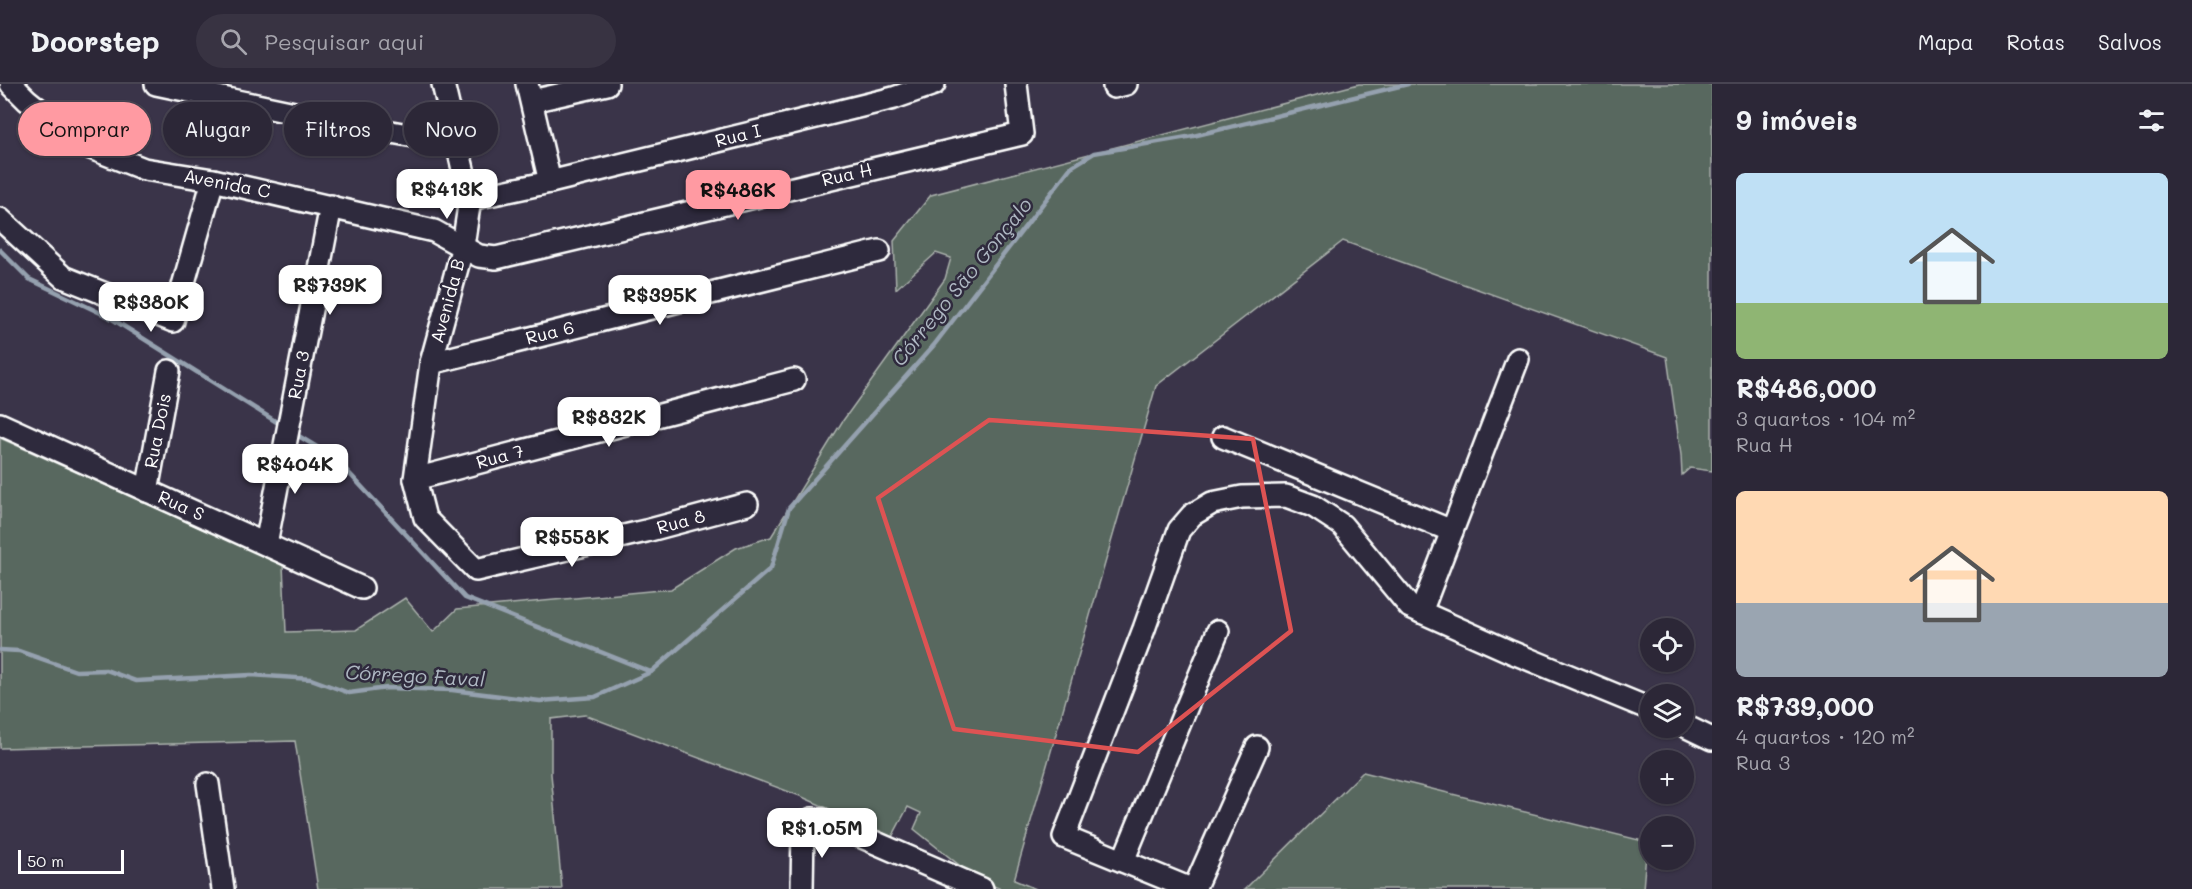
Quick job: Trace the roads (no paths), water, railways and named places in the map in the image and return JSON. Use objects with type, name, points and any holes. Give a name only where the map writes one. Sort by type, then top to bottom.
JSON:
[{"type":"street","name":"Avenida C","points":[[11,84],[32,92],[83,145],[144,168],[213,180],[434,231],[463,246]]},
{"type":"street","points":[[156,84],[404,134]]},
{"type":"street","name":"Avenida B","points":[[443,84],[448,102]]},
{"type":"street","points":[[550,182],[529,93],[607,84]]},
{"type":"street","name":"Rua I","points":[[470,199],[550,182],[892,91],[934,84]]},
{"type":"street","name":"Rua H","points":[[463,246],[479,256],[496,258],[1022,134],[1016,84]]},
{"type":"street","name":"Avenida B","points":[[424,518],[415,479],[431,363],[463,246],[470,199],[461,156]]},
{"type":"street","points":[[0,219],[63,277],[173,321],[213,180]]},
{"type":"street","name":"Rua 3","points":[[266,544],[331,206]]},
{"type":"street","name":"Rua 6","points":[[431,363],[879,251]]},
{"type":"street","points":[[1421,612],[1518,359]]},
{"type":"street","name":"Rua Dois","points":[[147,491],[170,371]]},
{"type":"street","name":"Rua 7","points":[[415,479],[794,380]]},
{"type":"street","name":"Rua S","points":[[0,424],[362,588]]},
{"type":"street","points":[[1223,437],[1452,531]]},
{"type":"street","points":[[1257,747],[1192,889],[1064,837],[1144,629],[1179,530],[1192,515],[1212,503],[1242,497],[1286,496],[1313,506],[1342,525],[1410,607],[1640,706]]},
{"type":"street","name":"Rua 8","points":[[424,518],[476,570],[646,531],[747,504]]},
{"type":"street","points":[[1123,861],[1218,631]]},
{"type":"street","points":[[1694,730],[1712,739]]},
{"type":"street","points":[[208,784],[223,889]]},
{"type":"street","points":[[802,889],[803,828],[806,822],[812,819],[823,820],[982,889]]},
{"type":"waterway","name":"Córrego São Gonçalo","points":[[0,650],[19,651],[76,671],[106,670],[136,681],[251,675],[311,679],[349,693],[387,688],[452,690],[540,701],[595,697],[651,672],[771,568],[789,508],[934,345],[1071,167],[1094,153],[1193,136],[1408,84]]},
{"type":"waterway","points":[[0,250],[29,279],[109,317],[283,426]]},
{"type":"waterway","points":[[292,432],[335,458],[465,598],[651,672]]},
{"type":"water label","name":"Córrego Faval","points":[[415,676]]}]
